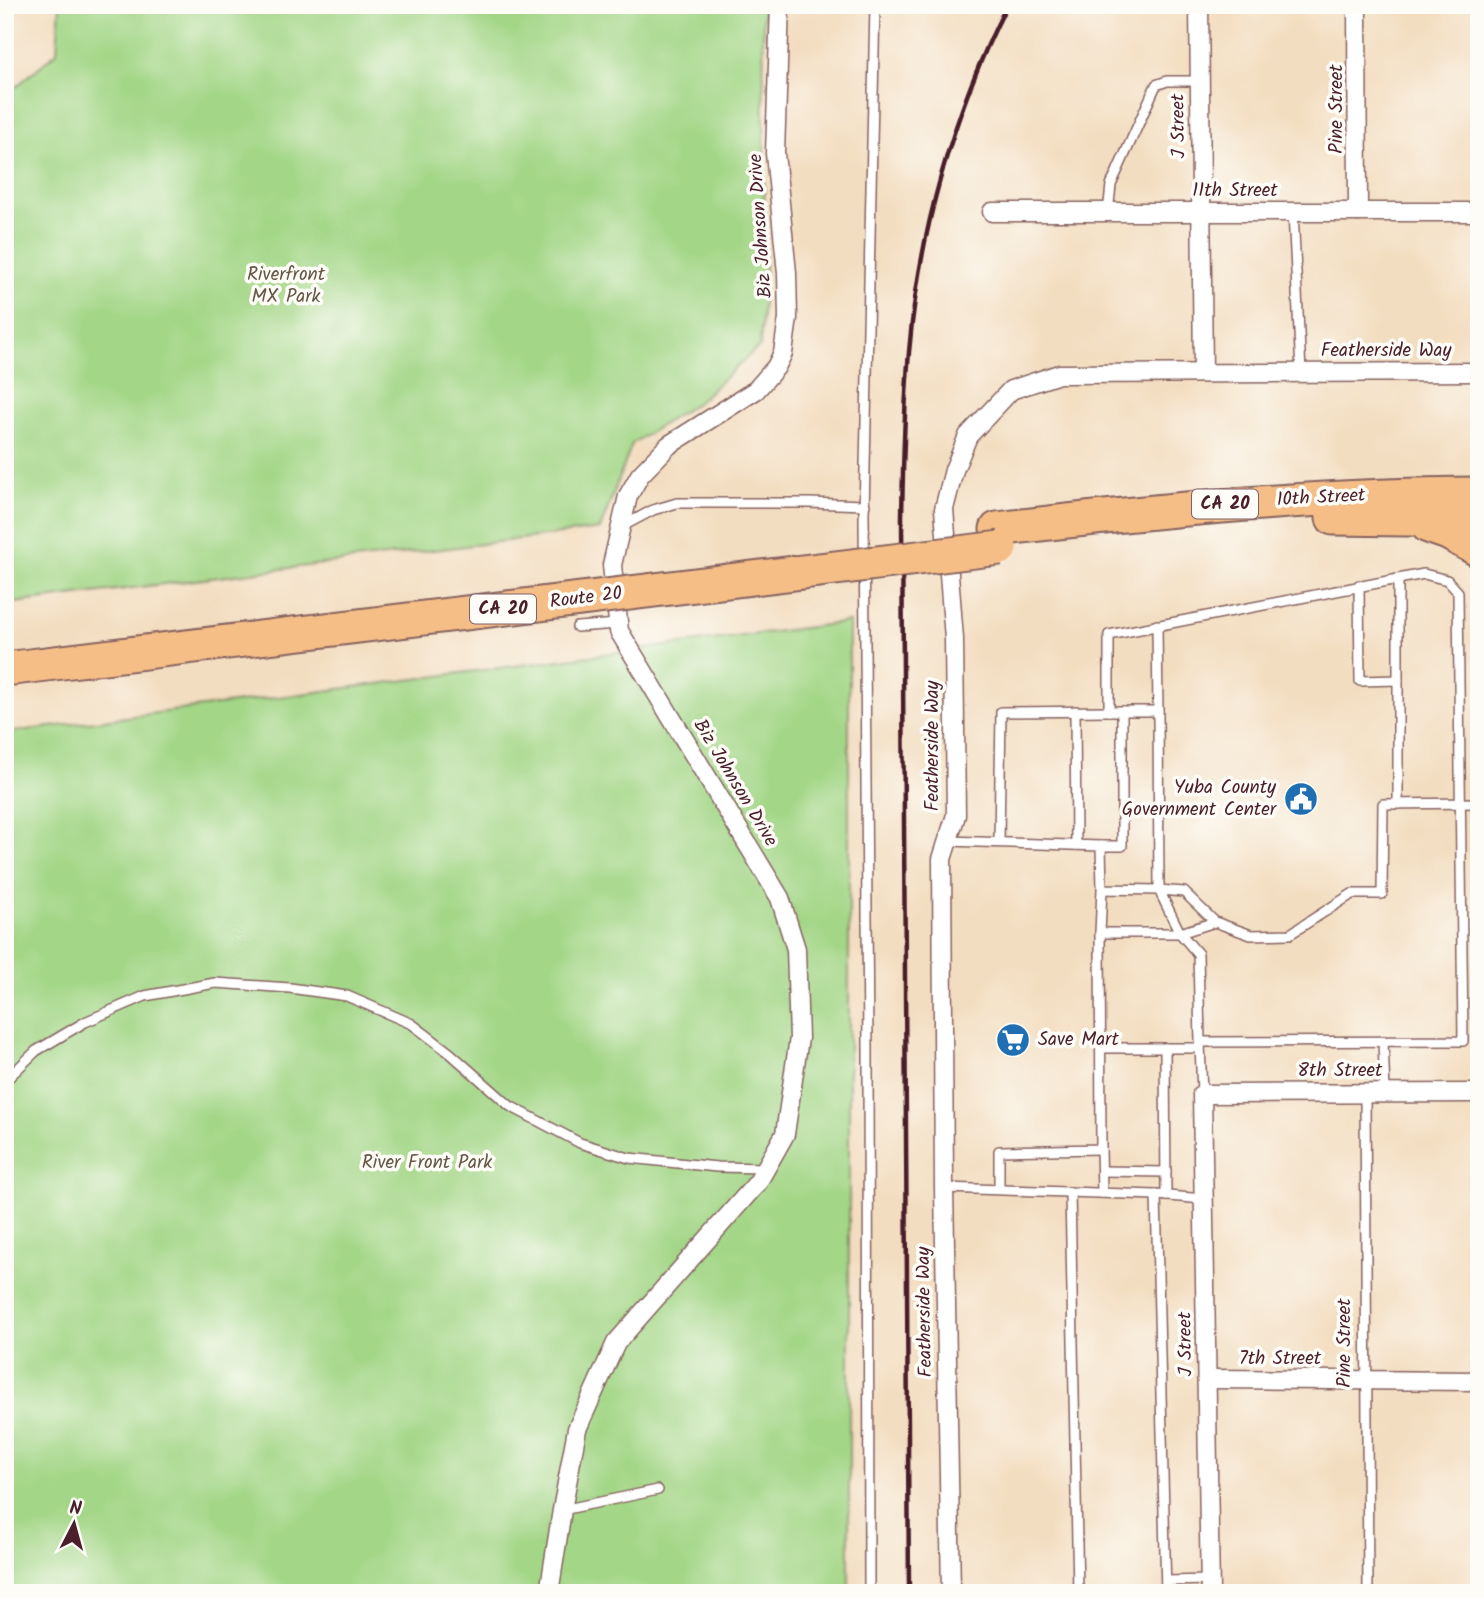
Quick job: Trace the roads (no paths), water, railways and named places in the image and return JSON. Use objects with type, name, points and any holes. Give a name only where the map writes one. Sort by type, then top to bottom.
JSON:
[{"type":"highway","name":"10th Street","points":[[999,538],[1149,511],[1311,498],[1479,494]]},
{"type":"highway","name":"10th Street","points":[[999,538],[1338,518],[1479,520]]},
{"type":"highway","points":[[1409,519],[1448,533],[1479,550]]},
{"type":"highway","name":"Route 20","points":[[5,650],[999,538]]},
{"type":"highway","name":"Route 20","points":[[5,669],[999,538]]},
{"type":"street","name":"Biz Johnson Drive","points":[[549,1593],[577,1429],[616,1343],[758,1182],[766,1168],[785,1134],[799,1038],[796,949],[780,898],[619,631],[611,565],[628,496],[640,475],[654,458],[685,434],[756,390],[776,367],[783,353],[788,318],[787,273],[775,153],[780,5]]},
{"type":"street","name":"J Street","points":[[1199,5],[1203,373]]},
{"type":"street","name":"Pine Street","points":[[1357,5],[1358,212]]},
{"type":"street","name":"11th Street","points":[[992,212],[1479,212]]},
{"type":"street","name":"Featherside Way","points":[[951,1593],[942,859],[956,816],[954,639],[944,509],[954,470],[968,436],[1011,390],[1059,374],[1479,372]]},
{"type":"street","name":"8th Street","points":[[1202,1094],[1479,1093]]},
{"type":"street","name":"J Street","points":[[1202,1094],[1210,1586]]},
{"type":"street","name":"7th Street","points":[[1207,1379],[1479,1381]]},
{"type":"lane","points":[[869,1593],[864,505],[875,5]]},
{"type":"lane","points":[[1108,213],[1111,185],[1156,85],[1167,81],[1200,81]]},
{"type":"lane","points":[[1293,212],[1301,372]]},
{"type":"lane","points":[[620,528],[653,510],[677,503],[864,505]]},
{"type":"lane","points":[[1101,1048],[1463,1041],[1458,592],[1447,580],[1424,574],[1109,635],[1109,711]]},
{"type":"lane","points":[[1398,579],[1398,804]]},
{"type":"lane","points":[[1359,585],[1360,681],[1398,680]]},
{"type":"lane","points":[[577,627],[618,624]]},
{"type":"lane","points":[[1157,625],[1159,890],[1180,933],[1198,954],[1202,1094]]},
{"type":"lane","points":[[1075,711],[1076,845]]},
{"type":"lane","points":[[947,841],[1122,846],[1122,711]]},
{"type":"lane","points":[[999,842],[1001,712],[1158,711]]},
{"type":"lane","points":[[1102,889],[1184,892],[1214,922],[1251,935],[1290,934],[1352,894],[1382,894],[1383,804],[1479,803]]},
{"type":"lane","points":[[1101,846],[1102,1193]]},
{"type":"lane","points":[[1101,933],[1180,933],[1214,922]]},
{"type":"lane","points":[[5,1082],[36,1051],[85,1022],[145,996],[215,983],[290,988],[347,996],[412,1024],[450,1053],[510,1106],[580,1143],[629,1158],[717,1167],[766,1168]]},
{"type":"lane","points":[[1382,1041],[1385,1092]]},
{"type":"lane","points":[[1165,1048],[1166,1172],[1161,1196],[1166,1593]]},
{"type":"lane","name":"Pine Street","points":[[1365,1093],[1368,1593]]},
{"type":"lane","points":[[999,1189],[999,1151],[1101,1149]]},
{"type":"lane","points":[[1102,1171],[1166,1172]]},
{"type":"lane","points":[[944,1188],[1204,1199]]},
{"type":"lane","points":[[1070,1192],[1078,1593]]},
{"type":"lane","points":[[562,1510],[658,1489]]},
{"type":"lane","points":[[1166,1581],[1210,1586]]},
{"type":"railway","points":[[909,1593],[902,517],[906,393],[914,308],[930,218],[970,87],[1007,5]]},
{"type":"place","name":"Yuba County Government Center","points":[[1301,799]]},
{"type":"place","name":"Save Mart","points":[[1013,1040]]},
{"type":"park label","name":"Riverfront MX Park","points":[[286,286]]},
{"type":"park label","name":"River Front Park","points":[[427,1163]]}]
